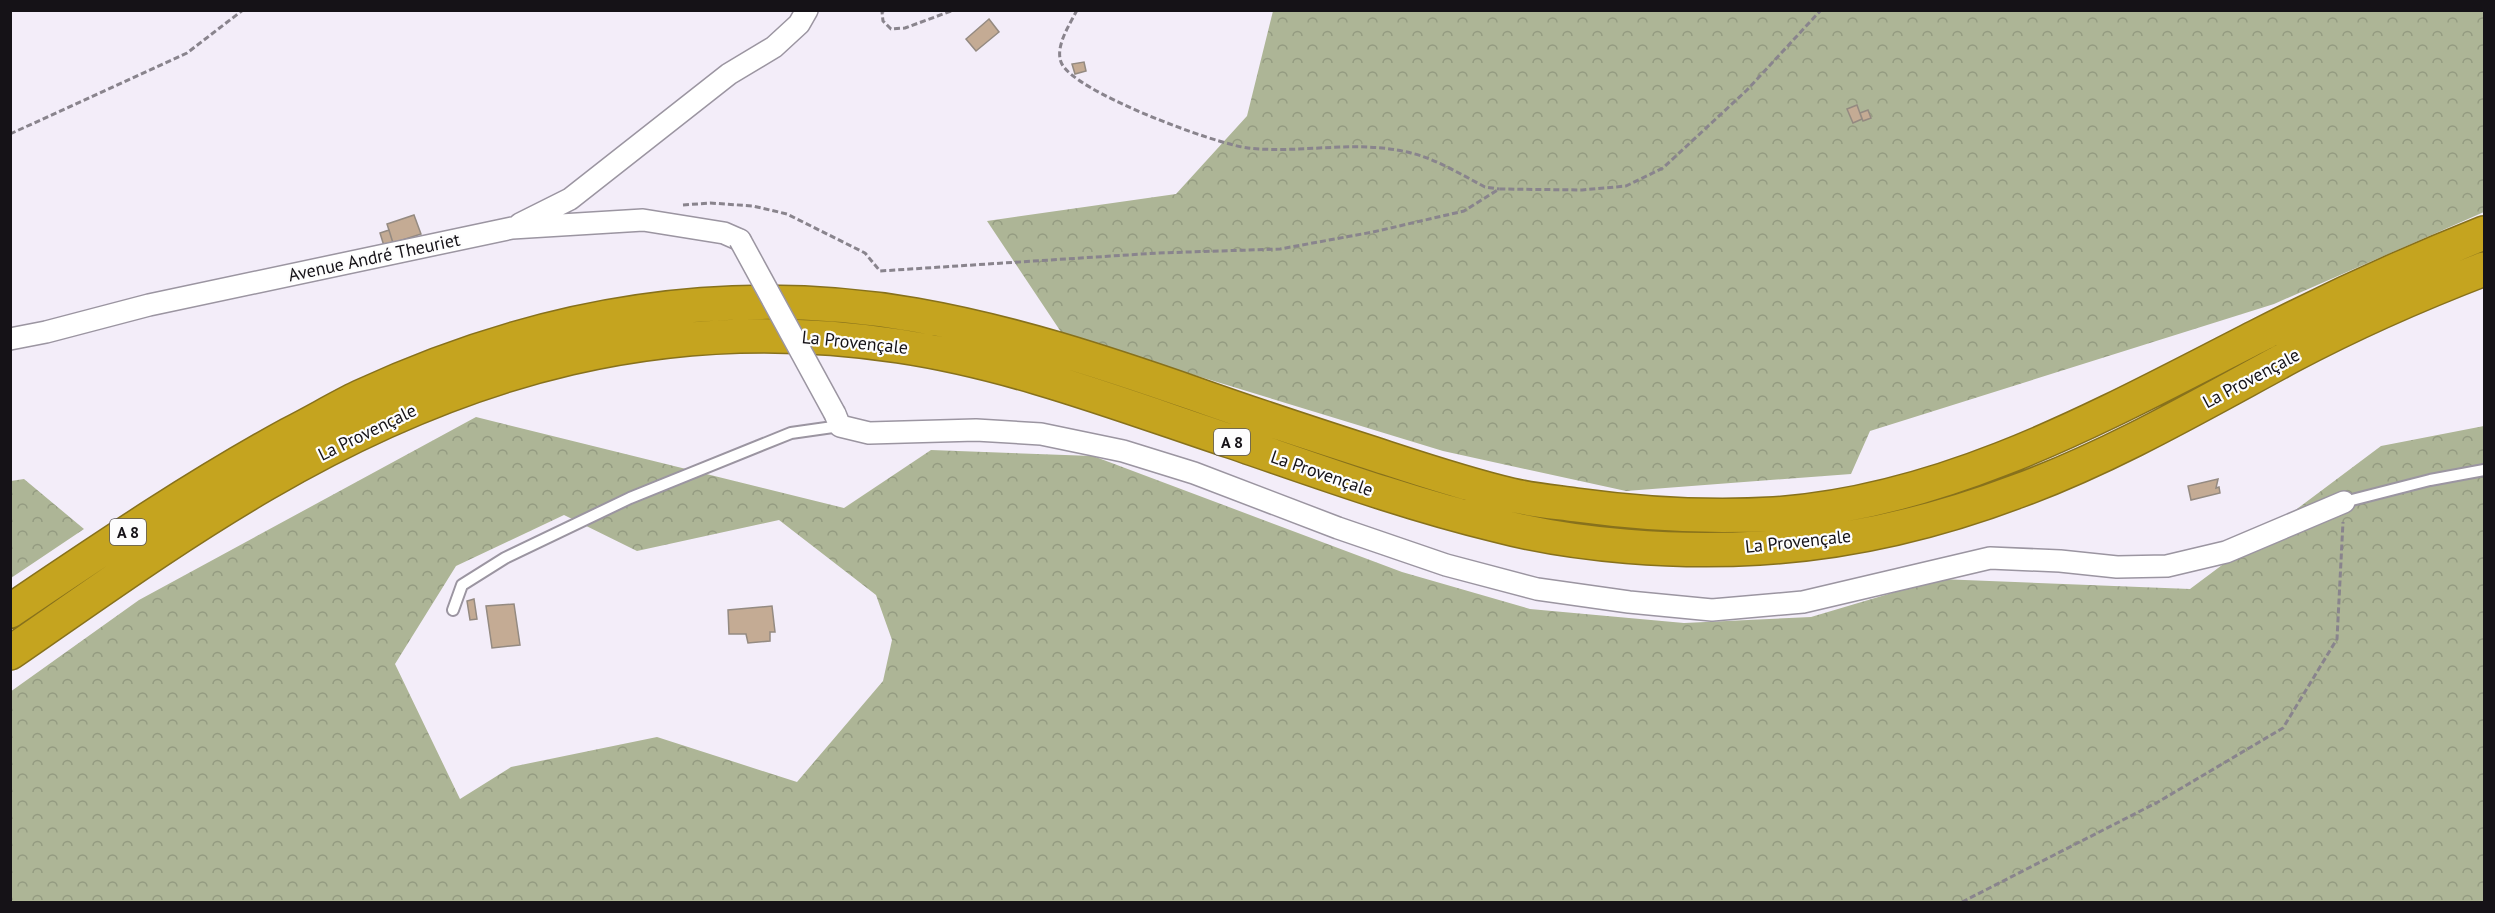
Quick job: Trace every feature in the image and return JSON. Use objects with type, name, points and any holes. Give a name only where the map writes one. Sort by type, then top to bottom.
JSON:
[{"type":"highway","name":"La Provençale","points":[[10,611],[121,537],[248,457],[357,398],[448,359],[547,328],[641,310],[737,302],[824,305],[910,314],[989,330],[1079,354],[1423,470],[1514,496],[1615,510],[1698,516],[1779,514],[1854,504],[1934,483],[2017,454],[2139,398],[2327,301],[2484,233]]},
{"type":"highway","name":"La Provençale","points":[[10,653],[192,530],[265,484],[389,418],[468,387],[541,363],[610,348],[681,339],[754,334],[820,336],[901,346],[981,361],[1057,383],[1376,492],[1503,527],[1582,541],[1664,548],[1760,548],[1886,530],[1943,516],[2019,491],[2075,468],[2159,427],[2299,352],[2484,269]]},
{"type":"street","points":[[512,228],[570,199],[729,74],[774,47],[799,24],[807,10]]},
{"type":"street","name":"Avenue André Theuriet","points":[[10,339],[160,303],[512,228],[644,220],[724,233],[740,240],[837,420]]},
{"type":"street","points":[[837,420],[869,433],[976,430],[1041,434],[1123,452],[1194,473],[1338,528],[1446,565],[1538,589],[1629,602],[1712,610],[1803,602],[1990,558],[2060,561],[2117,567],[2167,566],[2226,552],[2344,502]]},
{"type":"lane","points":[[453,610],[462,585],[505,558],[630,498],[792,433],[837,420]]},
{"type":"lane","points":[[2344,502],[2430,480],[2484,470]]},
{"type":"path","points":[[10,134],[187,53],[243,10]]},
{"type":"path","points":[[885,10],[882,12],[883,21],[891,29],[905,28],[954,10]]},
{"type":"path","points":[[1077,10],[1059,53],[1061,62],[1071,76],[1181,130],[1245,148],[1278,150],[1359,146],[1411,153],[1485,187],[1582,190],[1626,186],[1663,168],[1747,90],[1821,10]]},
{"type":"path","points":[[676,206],[710,203],[753,206],[787,214],[865,253],[880,272],[1158,253],[1280,249],[1373,232],[1464,211],[1499,189]]},
{"type":"path","points":[[1962,903],[2158,802],[2283,728],[2337,639],[2344,502]]},
{"type":"green space","points":[[1273,11],[2484,11],[2484,212],[2274,304],[1870,431],[1851,474],[1626,491],[1443,451],[1063,335],[987,221],[1176,194],[1247,116]]},
{"type":"green space","points":[[476,417],[844,508],[931,450],[1093,456],[1402,572],[1530,609],[1684,623],[1811,617],[1939,579],[2190,589],[2381,446],[2484,426],[2484,902],[11,902],[10,692],[139,600]],"holes":[[[564,515],[637,551],[779,520],[876,595],[892,640],[883,681],[797,782],[657,737],[511,767],[460,799],[395,664],[456,566]]]},
{"type":"green space","points":[[24,479],[84,529],[11,578],[11,481]]},
{"type":"building","points":[[989,19],[999,32],[976,51],[966,39]]},
{"type":"building","points":[[1084,62],[1086,71],[1075,74],[1072,64]]},
{"type":"building","points":[[1857,105],[1862,119],[1853,123],[1847,109]]},
{"type":"building","points":[[1868,110],[1871,118],[1863,121],[1860,113]]},
{"type":"building","points":[[414,215],[421,234],[393,243],[387,224]]},
{"type":"building","points":[[389,230],[393,243],[384,246],[380,233]]},
{"type":"building","points":[[2218,479],[2216,488],[2219,487],[2220,493],[2191,500],[2188,486]]},
{"type":"building","points":[[474,599],[477,619],[470,620],[467,601]]},
{"type":"building","points":[[514,604],[520,645],[492,648],[486,606]]},
{"type":"building","points":[[772,606],[775,632],[770,632],[770,641],[748,643],[746,634],[729,634],[728,610]]}]
